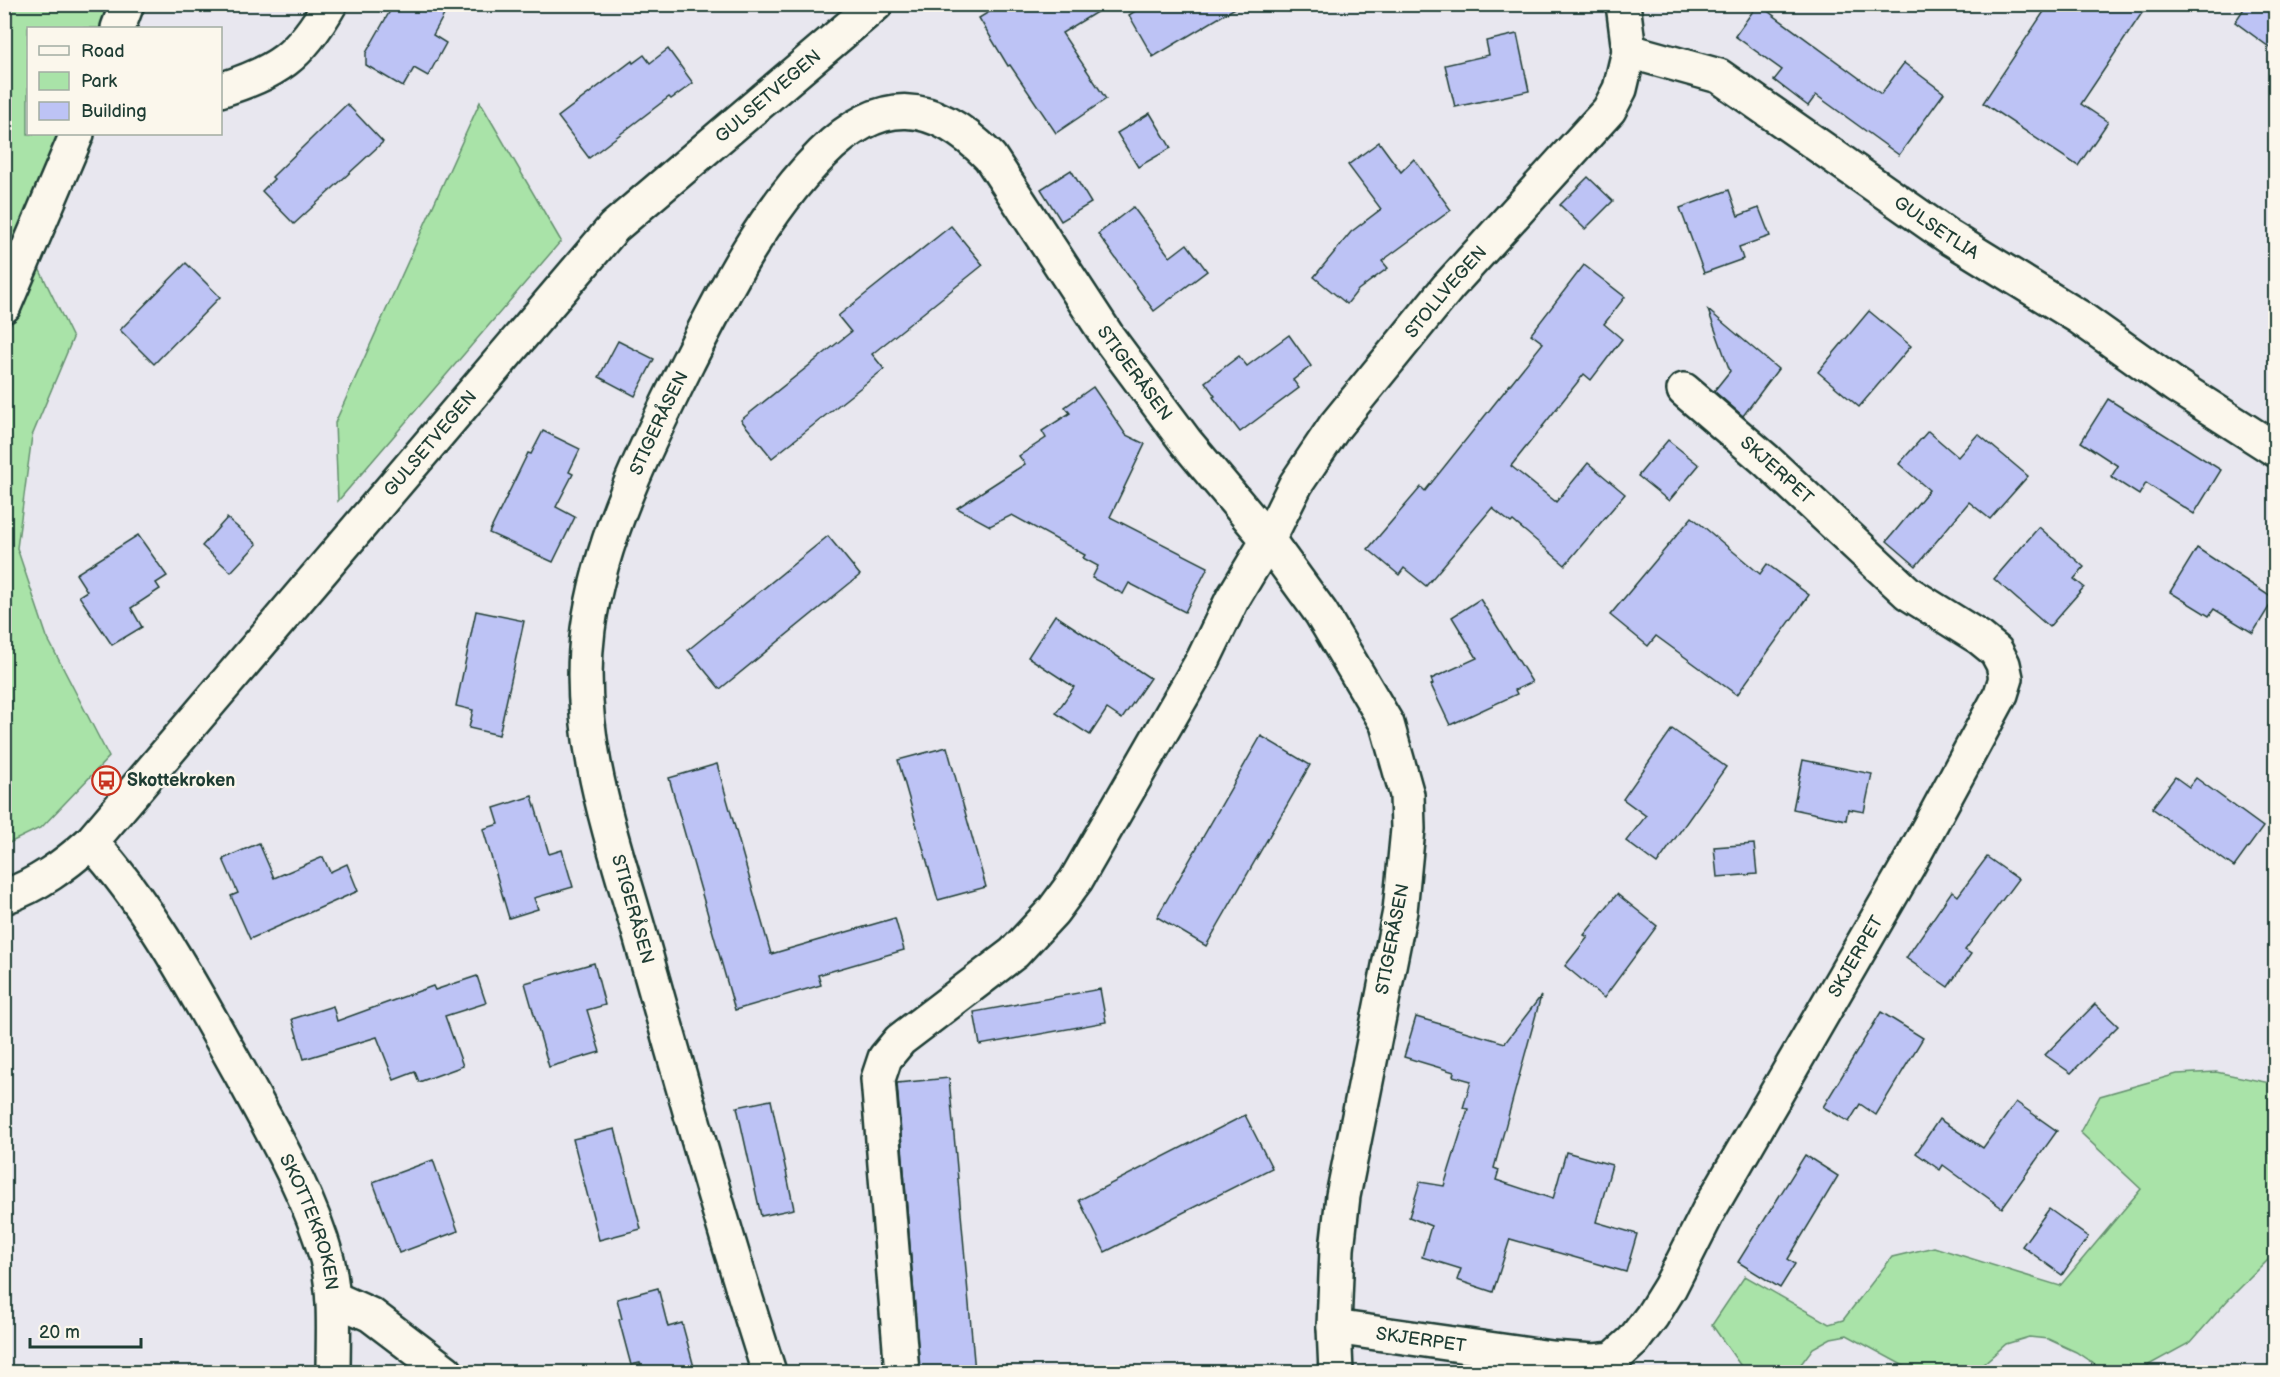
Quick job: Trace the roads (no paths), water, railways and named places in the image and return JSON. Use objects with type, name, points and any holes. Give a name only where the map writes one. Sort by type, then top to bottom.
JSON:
[{"type":"street","points":[[118,27],[127,4]]},
{"type":"street","points":[[222,89],[273,70],[300,48],[330,4]]},
{"type":"street","name":"GULSETVEGEN","points":[[4,897],[39,881],[91,842],[614,227],[876,4]]},
{"type":"street","points":[[1623,4],[1629,51]]},
{"type":"street","name":"GULSETLIA","points":[[1629,51],[1719,76],[1949,237],[2079,317],[2175,386],[2276,450]]},
{"type":"street","name":"STOLLVEGEN","points":[[1268,540],[1296,484],[1335,426],[1448,287],[1609,110],[1620,89],[1629,51]]},
{"type":"street","name":"STIGERÅSEN","points":[[769,1372],[687,1109],[598,785],[586,729],[585,674],[588,629],[597,582],[621,510],[653,433],[741,265],[774,210],[804,172],[855,125],[879,115],[908,111],[938,117],[965,132],[990,157],[1108,337],[1186,442],[1268,540],[1321,613],[1382,714],[1399,758],[1407,795],[1408,829],[1400,911],[1343,1196],[1337,1249],[1334,1327],[1336,1372]]},
{"type":"street","points":[[4,306],[77,135]]},
{"type":"street","name":"SKJERPET","points":[[1334,1327],[1551,1358],[1594,1361],[1613,1359],[1633,1341],[1670,1287],[1709,1210],[1909,864],[2001,694],[2006,678],[2003,664],[1996,651],[1980,638],[1908,592],[1766,460],[1684,390]]},
{"type":"street","points":[[902,1372],[878,1079],[885,1058],[900,1040],[1014,953],[1053,911],[1076,880],[1204,658],[1232,600],[1268,540]]},
{"type":"street","name":"SKOTTEKROKEN","points":[[91,842],[141,905],[201,1002],[302,1190],[327,1262],[333,1298],[333,1372]]},
{"type":"street","points":[[333,1298],[371,1315],[446,1372]]},
{"type":"place","name":"Skottekroken","points":[[106,780]]}]
